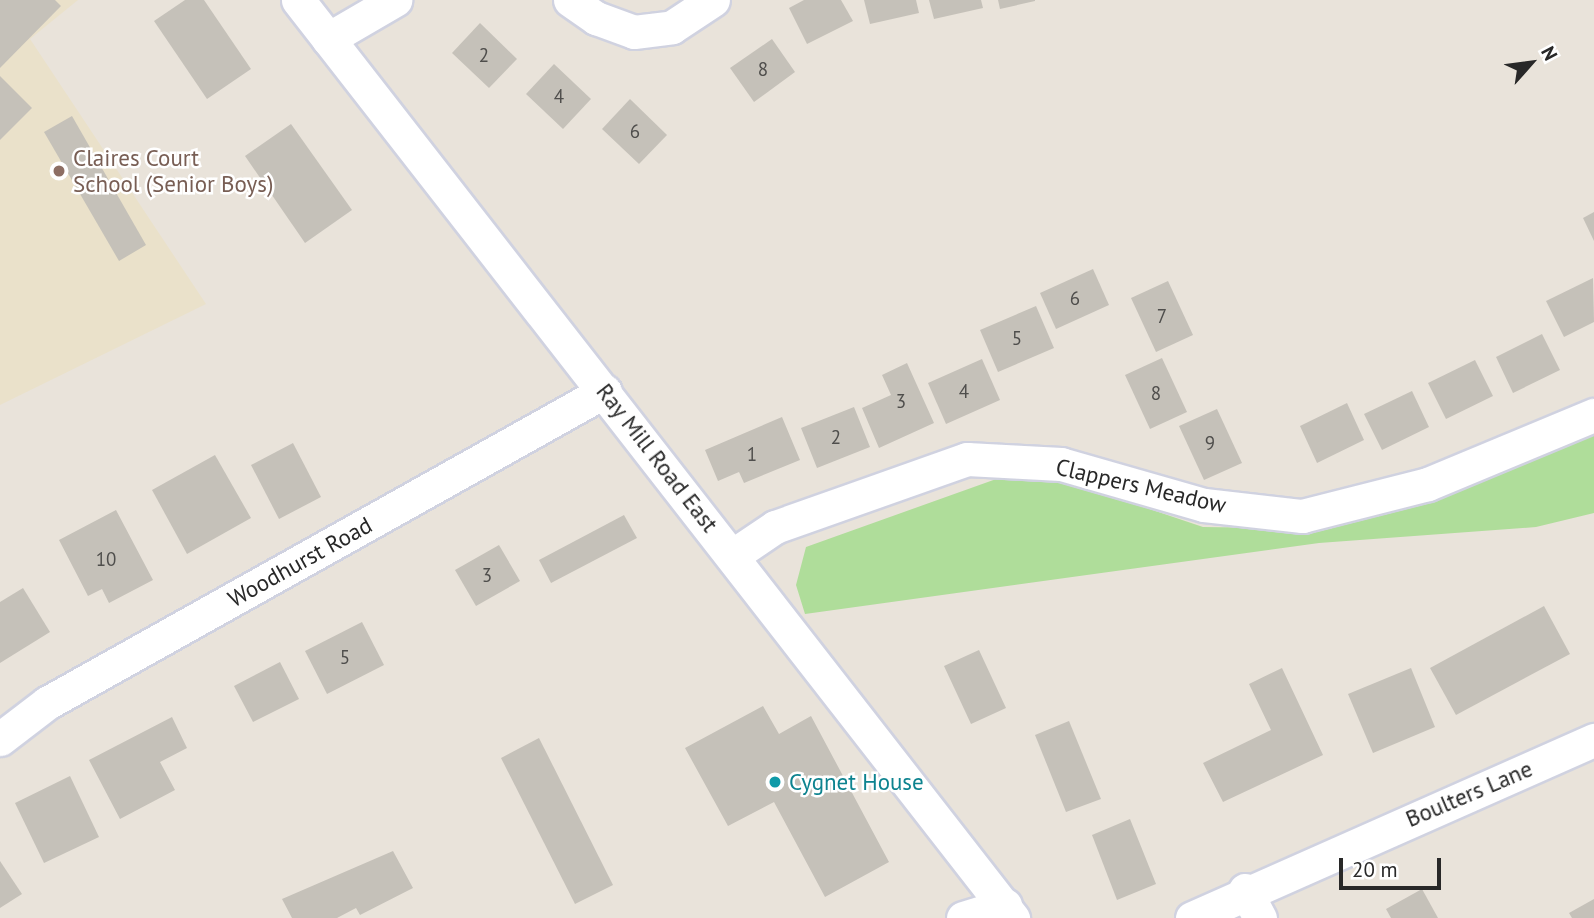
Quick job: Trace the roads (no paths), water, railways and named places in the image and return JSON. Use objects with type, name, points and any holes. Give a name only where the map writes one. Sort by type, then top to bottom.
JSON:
[{"type":"street","name":"Ray Mill Road East","points":[[298,0],[1009,912]]},
{"type":"street","points":[[328,39],[395,0]]},
{"type":"street","points":[[570,0],[596,18],[634,32],[672,27],[713,0]]},
{"type":"street","name":"Woodhurst Road","points":[[0,739],[47,703],[605,391]]},
{"type":"street","name":"Clappers Meadow","points":[[733,556],[775,527],[967,458],[1061,464],[1204,505],[1302,516],[1428,484],[1594,415]]},
{"type":"street","name":"Boulters Lane","points":[[1192,918],[1253,904],[1594,740]]},
{"type":"street","points":[[963,918],[1009,912]]},
{"type":"place","name":"Claires Court School (Senior Boys)","points":[[59,171]]},
{"type":"place","name":"Cygnet House","points":[[775,782]]}]
